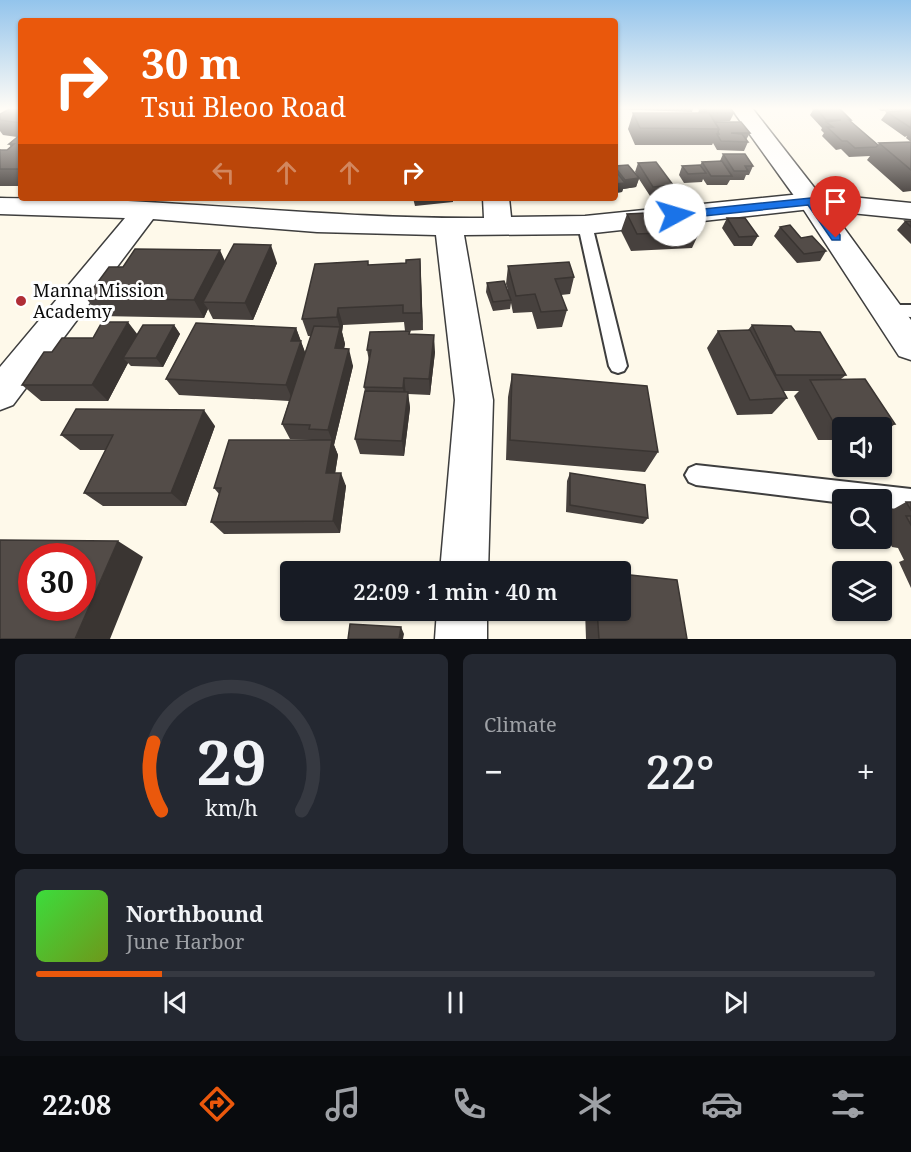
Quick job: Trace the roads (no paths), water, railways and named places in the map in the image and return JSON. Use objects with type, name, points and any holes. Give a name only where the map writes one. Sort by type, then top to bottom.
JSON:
[{"type":"street","points":[[763,138],[899,311],[911,346]]},
{"type":"street","points":[[496,201],[498,227]]},
{"type":"street","points":[[0,206],[126,206],[317,223],[449,227],[585,225],[811,201],[911,211]]},
{"type":"street","points":[[0,394],[126,206]]},
{"type":"street","points":[[449,227],[474,400],[465,561]]},
{"type":"street","points":[[461,639],[462,621]]},
{"type":"lane","points":[[585,225],[618,366]]},
{"type":"lane","points":[[696,475],[911,500]]},
{"type":"place","name":"Manna Mission Academy","points":[[21,301]]}]
